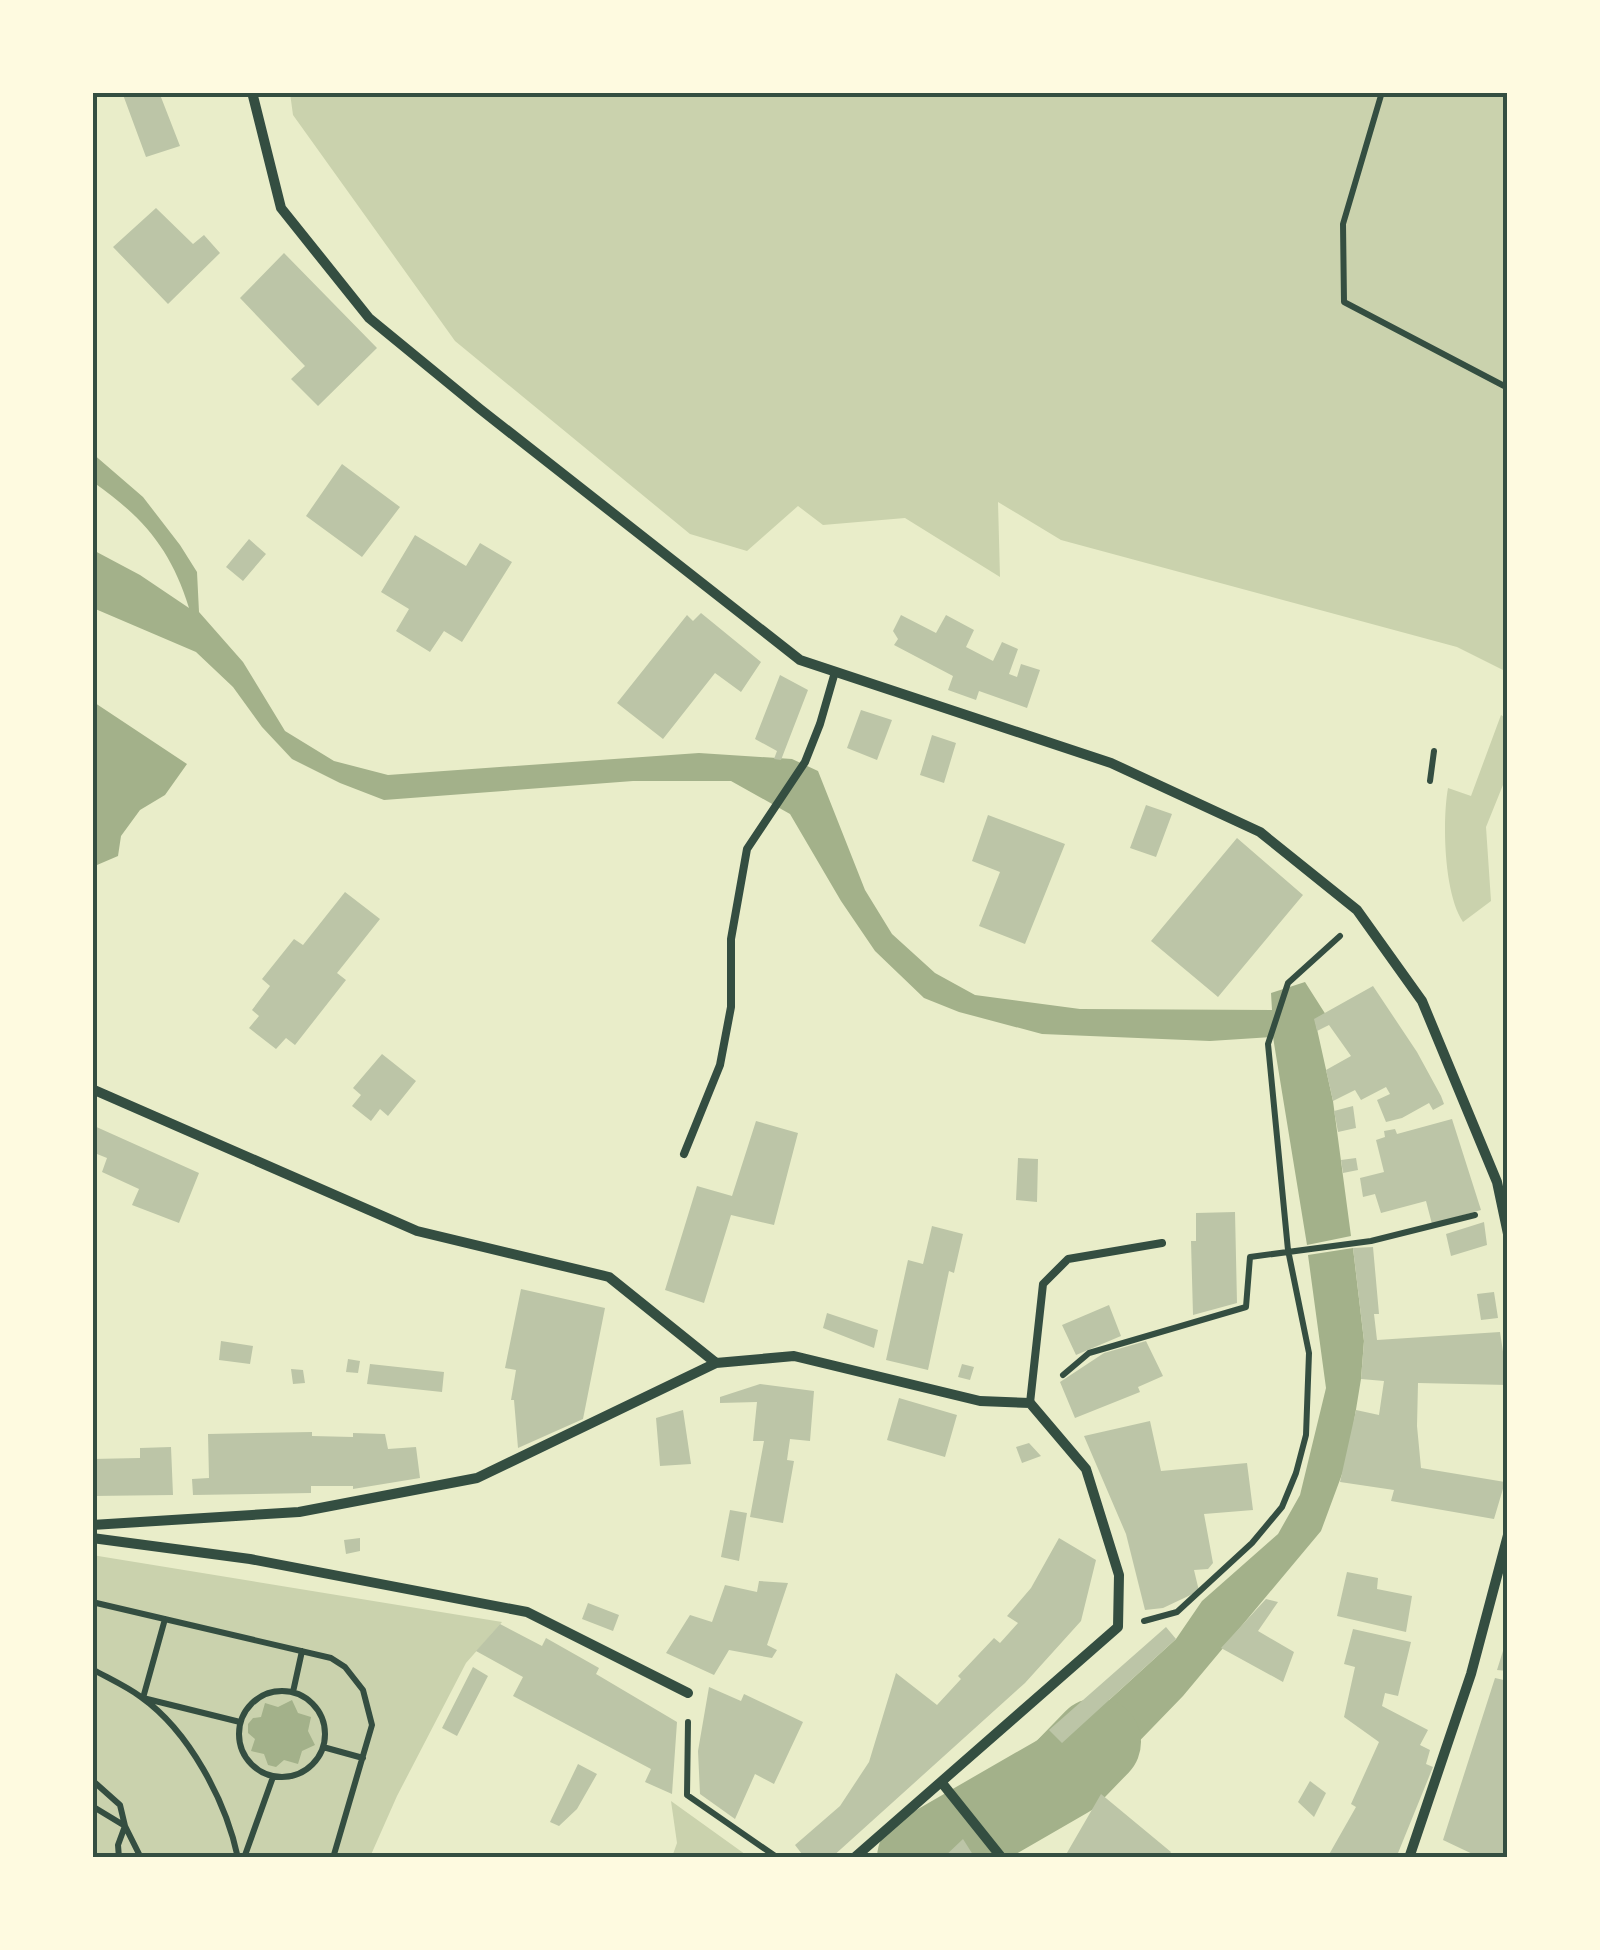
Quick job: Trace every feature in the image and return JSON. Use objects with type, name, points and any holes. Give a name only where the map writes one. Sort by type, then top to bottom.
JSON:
[{"type":"street","points":[[252,92],[281,208],[369,318],[800,660],[1112,763],[1260,832],[1357,910],[1422,1001],[1502,1200],[1508,1234]]},
{"type":"street","points":[[92,1089],[418,1231],[609,1277],[716,1363]]},
{"type":"street","points":[[92,1525],[300,1512],[477,1478],[716,1363],[794,1356],[980,1401],[1030,1403],[1086,1469],[1119,1575],[1118,1627],[854,1858]]},
{"type":"street","points":[[1409,1858],[1471,1674],[1508,1535]]},
{"type":"street","points":[[92,1538],[250,1559],[527,1612],[688,1693]]},
{"type":"street","points":[[942,1782],[1002,1858]]},
{"type":"lane","points":[[684,1154],[720,1065],[731,1007],[731,939],[747,848],[805,762],[836,672]]},
{"type":"lane","points":[[1030,1403],[1043,1284],[1068,1259],[1162,1244]]},
{"type":"path","points":[[1382,92],[1343,224],[1344,302],[1508,388]]},
{"type":"path","points":[[1430,781],[1434,751]]},
{"type":"path","points":[[1118,1627],[1177,1612],[1252,1543],[1282,1506],[1306,1435],[1309,1353],[1288,1250],[1268,1044],[1288,984]]},
{"type":"path","points":[[1030,1403],[1089,1353],[1246,1308],[1250,1257],[1371,1241],[1467,1219],[1502,1200]]},
{"type":"path","points":[[92,1602],[331,1658],[345,1667],[363,1690],[372,1725],[333,1858]]},
{"type":"path","points":[[143,1698],[165,1619]]},
{"type":"path","points":[[293,1692],[302,1651]]},
{"type":"path","points":[[92,1669],[143,1698],[240,1722]]},
{"type":"path","points":[[274,1691],[293,1692],[317,1708],[324,1723],[323,1746],[311,1768],[297,1776],[272,1777],[252,1766],[242,1754],[240,1722],[259,1696],[274,1691]]},
{"type":"path","points":[[688,1693],[688,1796],[778,1858]]},
{"type":"path","points":[[143,1698],[194,1751],[220,1802],[241,1858]]},
{"type":"path","points":[[323,1746],[363,1758]]},
{"type":"path","points":[[241,1858],[272,1777]]},
{"type":"path","points":[[92,1780],[120,1805],[142,1858]]},
{"type":"path","points":[[92,1806],[126,1826]]},
{"type":"path","points":[[119,1858],[118,1846],[126,1826]]},
{"type":"shaded area","points":[[290,93],[1507,93],[1507,672],[1457,647],[1061,540],[998,502],[1000,577],[905,518],[823,525],[798,506],[747,551],[690,534],[455,341],[293,115]]},
{"type":"shaded area","points":[[92,453],[143,497],[180,545],[197,572],[199,612],[243,662],[285,731],[334,761],[388,775],[699,753],[792,759],[818,771],[865,890],[892,934],[935,973],[975,995],[1080,1009],[1272,1010],[1271,993],[1305,982],[1326,1015],[1315,1020],[1333,1101],[1351,1236],[1307,1245],[1273,1037],[1210,1041],[1042,1034],[959,1012],[924,998],[875,951],[790,814],[731,781],[633,781],[384,800],[292,759],[233,687],[196,652],[93,608],[93,550],[189,608],[173,568],[153,536],[127,508],[93,482]]},
{"type":"shaded area","points":[[92,701],[187,764],[165,795],[140,810],[121,836],[118,856],[97,865],[92,862]]},
{"type":"shaded area","points":[[1501,715],[1507,719],[1507,775],[1486,827],[1491,901],[1463,922],[1452,894],[1446,857],[1448,788],[1471,796]]},
{"type":"shaded area","points":[[1353,1248],[1364,1341],[1361,1379],[1348,1458],[1321,1531],[1183,1696],[1122,1759],[1024,1849],[984,1787],[1049,1730],[1062,1743],[1176,1639],[1202,1601],[1278,1534],[1300,1495],[1326,1388],[1308,1255]]},
{"type":"shaded area","points":[[92,1555],[502,1622],[466,1663],[370,1857],[93,1857]]},
{"type":"shaded area","points":[[292,1700],[298,1713],[311,1717],[308,1731],[315,1745],[302,1751],[298,1764],[284,1760],[276,1767],[268,1765],[264,1754],[251,1751],[255,1739],[248,1733],[248,1724],[261,1717],[265,1703],[278,1707]]},
{"type":"shaded area","points":[[671,1801],[749,1857],[672,1857],[677,1843]]},
{"type":"shaded area","points":[[946,1814],[963,1839],[943,1857],[896,1857]]},
{"type":"building","points":[[122,92],[159,92],[180,146],[146,157]]},
{"type":"building","points":[[156,208],[193,244],[204,235],[220,253],[168,304],[113,247]]},
{"type":"building","points":[[284,253],[377,348],[318,406],[291,379],[305,366],[240,298]]},
{"type":"building","points":[[342,464],[400,507],[362,557],[306,516]]},
{"type":"building","points":[[415,535],[466,566],[480,543],[512,562],[462,642],[444,631],[430,652],[396,631],[409,609],[381,592]]},
{"type":"building","points":[[249,539],[266,554],[243,581],[226,567]]},
{"type":"building","points":[[701,613],[761,662],[741,692],[715,673],[663,739],[617,703],[687,615],[693,621]]},
{"type":"building","points":[[901,615],[936,633],[946,615],[974,630],[966,647],[993,661],[1002,642],[1018,649],[1009,674],[1017,677],[1021,664],[1040,670],[1027,708],[979,691],[976,700],[948,690],[953,676],[894,645],[898,639],[893,631]]},
{"type":"building","points":[[780,675],[808,690],[781,760],[774,759],[777,751],[755,739]]},
{"type":"building","points":[[861,710],[892,720],[877,760],[847,748]]},
{"type":"building","points":[[932,735],[956,743],[944,783],[920,775]]},
{"type":"building","points":[[1146,805],[1172,814],[1156,857],[1130,848]]},
{"type":"building","points":[[988,815],[1065,844],[1025,944],[979,926],[1000,872],[972,861]]},
{"type":"building","points":[[1237,838],[1303,895],[1218,997],[1151,941]]},
{"type":"building","points":[[345,892],[380,919],[337,973],[346,980],[295,1045],[286,1038],[276,1049],[249,1028],[259,1016],[252,1010],[270,986],[262,979],[294,939],[303,945]]},
{"type":"building","points":[[1373,986],[1441,1096],[1444,1104],[1433,1110],[1429,1103],[1386,1122],[1377,1100],[1390,1094],[1386,1087],[1361,1100],[1355,1090],[1333,1101],[1326,1070],[1351,1056],[1329,1025],[1317,1031],[1314,1019]]},
{"type":"building","points":[[382,1054],[416,1081],[388,1116],[380,1109],[371,1121],[352,1106],[361,1095],[353,1088]]},
{"type":"building","points":[[1353,1106],[1356,1128],[1338,1132],[1334,1111]]},
{"type":"building","points":[[1452,1119],[1481,1210],[1432,1224],[1426,1201],[1381,1213],[1375,1194],[1363,1197],[1360,1178],[1384,1172],[1376,1140],[1385,1137],[1384,1131],[1395,1129],[1397,1134]]},
{"type":"building","points":[[756,1121],[798,1133],[774,1225],[731,1215],[704,1303],[665,1290],[697,1186],[732,1196]]},
{"type":"building","points":[[92,1125],[199,1173],[179,1223],[132,1205],[139,1189],[102,1172],[107,1158],[92,1152]]},
{"type":"building","points":[[1018,1158],[1038,1159],[1037,1202],[1016,1200]]},
{"type":"building","points":[[1356,1158],[1358,1170],[1343,1173],[1341,1160]]},
{"type":"building","points":[[1235,1212],[1237,1303],[1193,1315],[1191,1241],[1196,1241],[1196,1213]]},
{"type":"building","points":[[1484,1222],[1487,1245],[1451,1256],[1446,1234]]},
{"type":"building","points":[[932,1226],[963,1234],[954,1273],[949,1271],[928,1370],[886,1360],[908,1260],[923,1264]]},
{"type":"building","points":[[1373,1247],[1379,1314],[1374,1314],[1377,1340],[1500,1332],[1508,1385],[1418,1383],[1421,1468],[1505,1482],[1494,1519],[1391,1501],[1394,1490],[1340,1482],[1356,1410],[1379,1415],[1384,1381],[1361,1379],[1364,1341],[1353,1248]]},
{"type":"building","points":[[521,1289],[605,1308],[583,1419],[518,1448],[511,1400],[516,1370],[505,1368]]},
{"type":"building","points":[[1494,1292],[1498,1318],[1481,1320],[1477,1294]]},
{"type":"building","points":[[1109,1305],[1121,1336],[1076,1355],[1062,1325]]},
{"type":"building","points":[[827,1313],[878,1330],[874,1348],[823,1328]]},
{"type":"building","points":[[221,1341],[253,1346],[250,1364],[219,1360]]},
{"type":"building","points":[[1146,1341],[1163,1376],[1138,1387],[1140,1392],[1075,1418],[1060,1382],[1104,1353]]},
{"type":"building","points":[[348,1359],[360,1361],[358,1373],[346,1372]]},
{"type":"building","points":[[370,1364],[444,1372],[442,1392],[367,1384]]},
{"type":"building","points":[[962,1364],[974,1367],[970,1380],[958,1377]]},
{"type":"building","points":[[291,1369],[303,1370],[305,1383],[293,1384]]},
{"type":"building","points":[[760,1384],[814,1391],[810,1441],[790,1439],[787,1460],[794,1461],[783,1523],[750,1517],[764,1441],[753,1441],[757,1402],[720,1403],[720,1397]]},
{"type":"building","points":[[899,1398],[957,1415],[945,1457],[887,1440]]},
{"type":"building","points":[[683,1410],[691,1464],[660,1466],[656,1418]]},
{"type":"building","points":[[1150,1421],[1161,1471],[1247,1463],[1253,1510],[1204,1514],[1213,1563],[1208,1569],[1194,1570],[1199,1591],[1163,1608],[1145,1610],[1126,1534],[1084,1436]]},
{"type":"building","points":[[312,1432],[312,1436],[385,1434],[388,1449],[416,1447],[420,1478],[353,1489],[311,1486],[311,1493],[193,1495],[192,1479],[209,1478],[208,1434]]},
{"type":"building","points":[[1029,1443],[1041,1456],[1022,1463],[1016,1447]]},
{"type":"building","points":[[171,1447],[173,1495],[92,1496],[92,1459],[140,1458],[140,1448]]},
{"type":"building","points":[[730,1510],[747,1513],[739,1561],[721,1557]]},
{"type":"building","points":[[360,1538],[360,1551],[346,1554],[344,1540]]},
{"type":"building","points":[[1059,1538],[1096,1560],[1081,1621],[1025,1683],[831,1858],[805,1858],[795,1845],[840,1806],[869,1762],[896,1673],[937,1705],[994,1638],[1000,1643],[1018,1623],[1007,1616],[1031,1588]]},
{"type":"building","points":[[1347,1572],[1378,1578],[1377,1589],[1412,1596],[1406,1632],[1337,1616]]},
{"type":"building","points":[[759,1581],[788,1583],[767,1645],[777,1650],[772,1658],[729,1650],[714,1675],[666,1653],[690,1615],[712,1622],[725,1585],[757,1592]]},
{"type":"building","points":[[1266,1599],[1278,1602],[1258,1631],[1294,1652],[1283,1682],[1221,1648]]},
{"type":"building","points":[[588,1603],[619,1615],[613,1631],[582,1619]]},
{"type":"building","points":[[500,1624],[542,1646],[546,1638],[599,1668],[596,1674],[677,1722],[672,1794],[645,1782],[651,1769],[513,1696],[523,1677],[476,1651]]},
{"type":"building","points":[[1166,1627],[1176,1639],[1062,1743],[1049,1730]]},
{"type":"building","points":[[1353,1629],[1411,1642],[1398,1696],[1385,1693],[1382,1706],[1428,1730],[1420,1745],[1430,1750],[1426,1764],[1433,1767],[1396,1858],[1327,1858],[1356,1807],[1351,1804],[1379,1742],[1344,1717],[1355,1667],[1344,1664]]},
{"type":"building","points":[[1507,1638],[1508,1671],[1497,1670]]},
{"type":"building","points":[[473,1667],[488,1676],[457,1736],[442,1728]]},
{"type":"building","points":[[1495,1678],[1508,1681],[1508,1858],[1481,1858],[1443,1840]]},
{"type":"building","points":[[709,1687],[741,1701],[744,1694],[803,1722],[774,1784],[755,1774],[735,1819],[700,1794],[698,1751]]},
{"type":"building","points":[[578,1764],[597,1774],[577,1809],[559,1826],[550,1822]]},
{"type":"building","points":[[1310,1781],[1326,1793],[1314,1817],[1298,1802]]},
{"type":"building","points":[[1101,1794],[1171,1852],[1167,1858],[1064,1858]]},
{"type":"building","points":[[963,1839],[975,1858],[943,1858]]},
{"type":"waterway","points":[[921,1858],[1065,1775],[1097,1742]]}]
